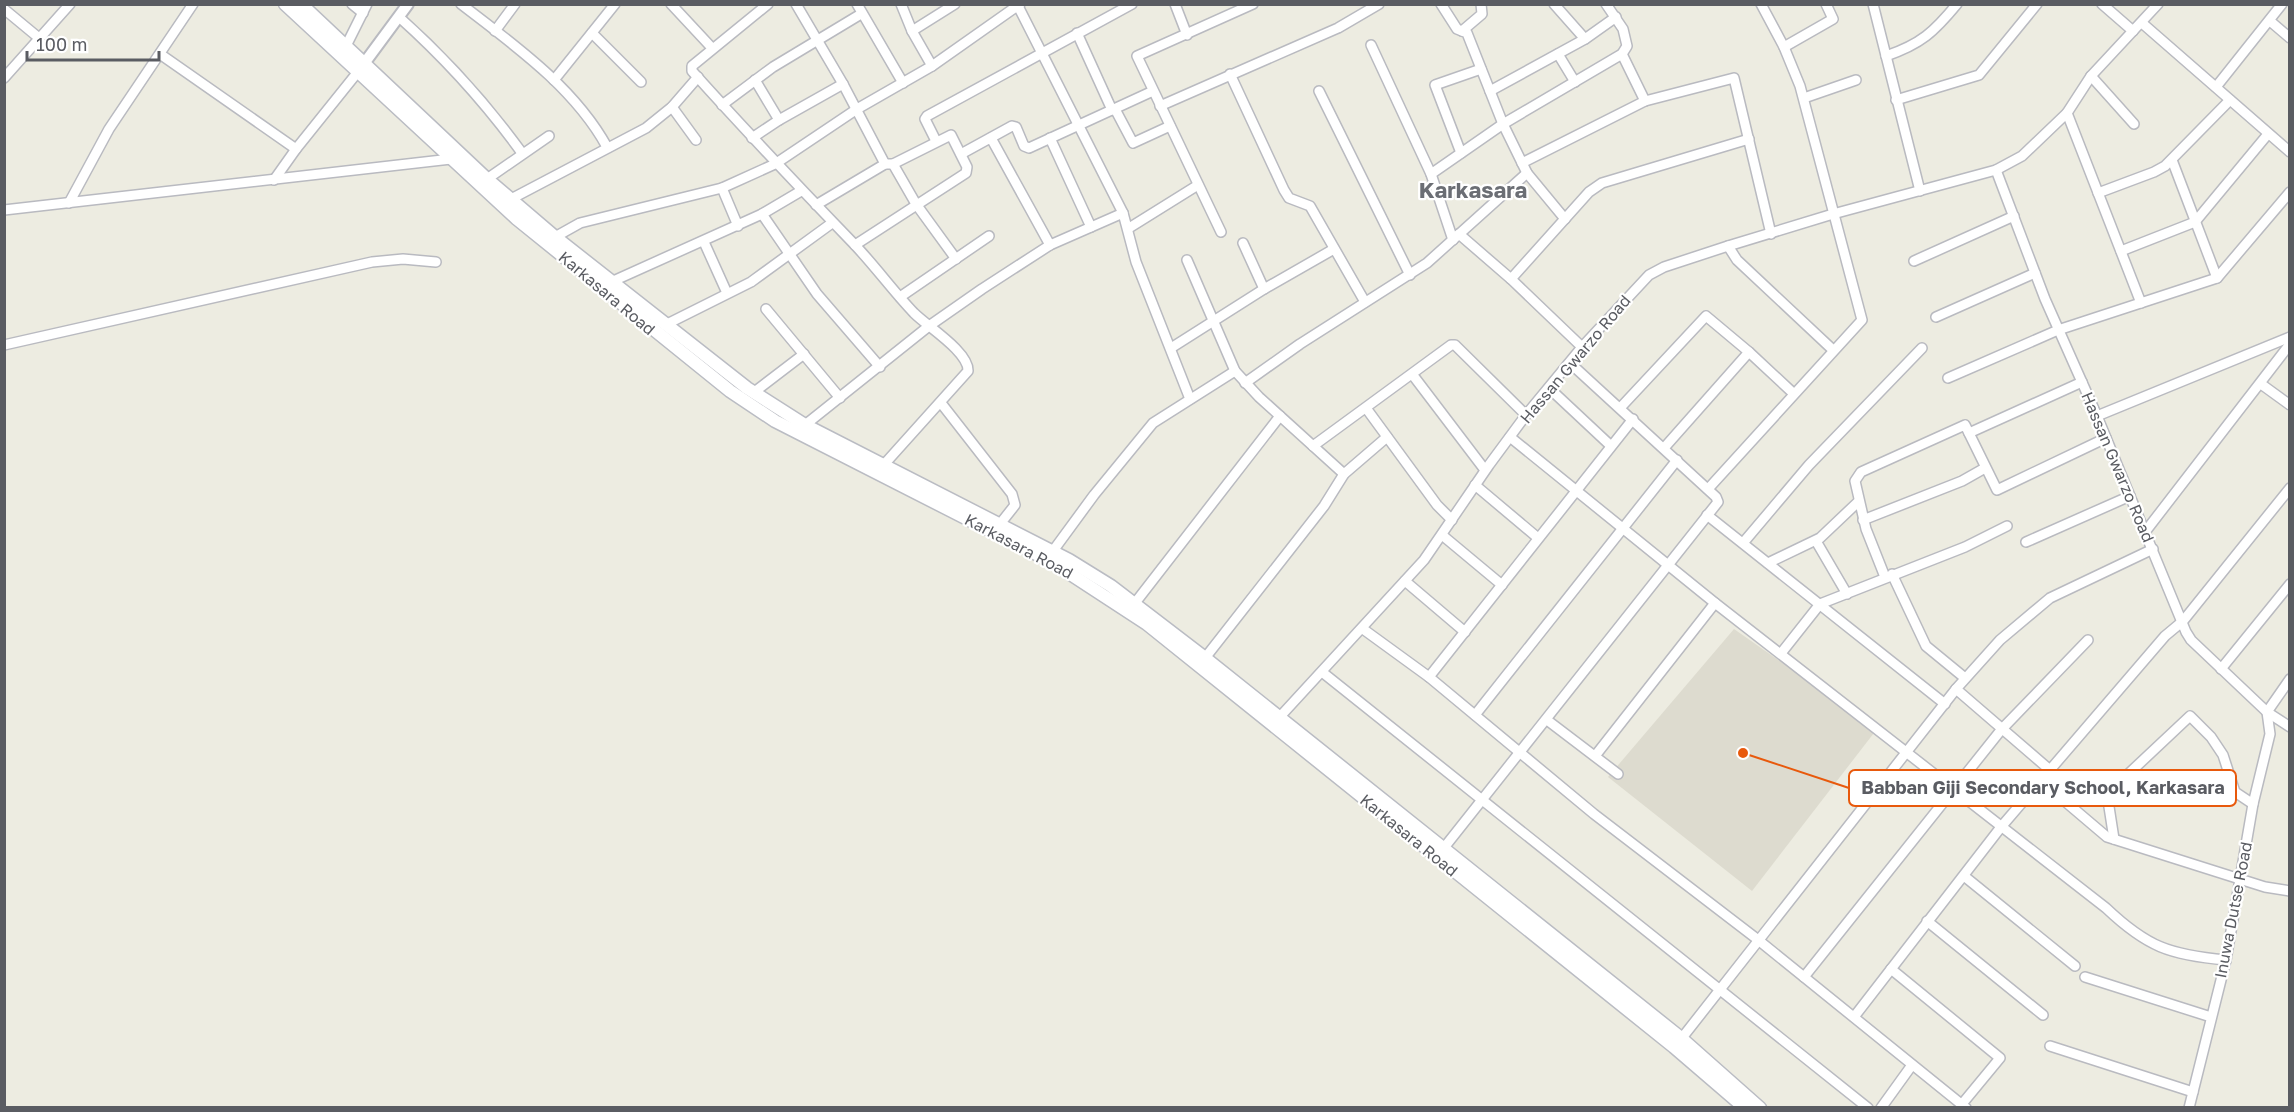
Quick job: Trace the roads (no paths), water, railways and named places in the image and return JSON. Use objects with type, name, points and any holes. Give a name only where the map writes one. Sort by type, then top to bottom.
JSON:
[{"type":"main road","name":"Karkasara Road","points":[[285,4],[555,237],[664,325],[753,393],[848,453]]},
{"type":"main road","name":"Karkasara Road","points":[[301,4],[346,46],[361,68],[451,159],[517,219],[713,378],[775,421],[1000,524],[1134,603],[1205,658],[1276,722],[1760,1107]]},
{"type":"main road","name":"Karkasara Road","points":[[880,469],[1050,555],[1147,624],[1443,849],[1678,1042],[1745,1107]]},
{"type":"street","points":[[4,78],[70,4]]},
{"type":"street","points":[[69,203],[109,129],[193,4]]},
{"type":"street","points":[[346,46],[365,9],[352,4]]},
{"type":"street","points":[[274,180],[408,4]]},
{"type":"street","points":[[461,4],[555,80],[592,123],[607,147]]},
{"type":"street","points":[[495,31],[515,4]]},
{"type":"street","points":[[555,80],[615,4]]},
{"type":"street","points":[[671,4],[712,48]]},
{"type":"street","points":[[768,4],[692,66],[698,77],[775,164],[855,245],[900,297],[929,326],[962,353],[968,366],[968,371],[941,403],[880,469]]},
{"type":"street","points":[[796,4],[889,164],[956,259]]},
{"type":"street","points":[[901,4],[912,31],[932,66]]},
{"type":"street","points":[[936,141],[925,119],[927,116],[1132,4]]},
{"type":"street","points":[[1175,4],[1187,35]]},
{"type":"street","points":[[1221,232],[1137,56],[1253,4]]},
{"type":"street","points":[[1160,106],[1338,28],[1378,4]]},
{"type":"street","points":[[1441,4],[1471,44],[1503,124],[1527,173],[1565,219]]},
{"type":"street","points":[[1464,32],[1482,14],[1481,4]]},
{"type":"street","points":[[1554,4],[1584,39]]},
{"type":"street","points":[[1431,174],[1503,124],[1622,54],[1627,46],[1626,38],[1616,17],[1606,4]]},
{"type":"street","points":[[1708,489],[1793,393],[1862,320],[1863,314],[1833,214],[1803,98],[1784,47],[1761,4]]},
{"type":"street","points":[[1784,47],[1833,19],[1826,4]]},
{"type":"street","points":[[1873,4],[1920,191]]},
{"type":"street","points":[[1886,56],[1925,39],[1957,4]]},
{"type":"street","points":[[1896,100],[1979,75],[2037,4]]},
{"type":"street","points":[[2102,4],[2133,32]]},
{"type":"street","name":"Hassan Gwarzo Road","points":[[1276,722],[1405,581],[1442,535],[1485,470],[1526,415],[1582,347],[1649,275],[1664,267],[1833,214],[1996,170],[2022,156],[2067,113],[2091,76],[2158,4]]},
{"type":"street","points":[[2216,87],[2282,4]]},
{"type":"street","points":[[912,31],[955,5]]},
{"type":"street","points":[[555,237],[580,223],[722,188],[775,164],[857,109],[932,66],[1018,5],[1123,213],[1140,274],[1190,399]]},
{"type":"street","points":[[722,105],[755,80],[819,40],[859,7],[903,83]]},
{"type":"street","points":[[9,8],[39,38]]},
{"type":"street","points":[[399,17],[463,76],[522,153]]},
{"type":"street","points":[[1490,91],[1584,39],[1616,17]]},
{"type":"street","points":[[2270,21],[2289,38]]},
{"type":"street","points":[[2142,22],[2289,152]]},
{"type":"street","points":[[592,33],[641,82]]},
{"type":"street","points":[[1077,33],[1113,109],[1133,143],[1170,126]]},
{"type":"street","points":[[1371,45],[1431,174],[1456,237],[1511,279],[1582,347]]},
{"type":"street","points":[[160,54],[296,149]]},
{"type":"street","points":[[1558,54],[1575,82]]},
{"type":"street","points":[[1622,54],[1645,101]]},
{"type":"street","points":[[1461,153],[1435,85],[1481,69]]},
{"type":"street","points":[[1230,74],[1284,190],[1298,202],[1310,206],[1365,302]]},
{"type":"street","points":[[2091,76],[2134,124]]},
{"type":"street","points":[[511,199],[646,128],[672,106],[698,77]]},
{"type":"street","points":[[1522,163],[1645,101],[1734,78],[1771,234]]},
{"type":"street","points":[[755,80],[779,120]]},
{"type":"street","points":[[1803,98],[1856,80]]},
{"type":"street","points":[[752,138],[843,84]]},
{"type":"street","points":[[961,154],[1014,126],[1026,148],[1153,91]]},
{"type":"street","points":[[1319,91],[1410,275]]},
{"type":"street","points":[[2098,193],[2154,172],[2172,160],[2230,100]]},
{"type":"street","points":[[672,106],[696,140]]},
{"type":"street","points":[[2067,113],[2141,303]]},
{"type":"street","points":[[2121,251],[2195,222],[2268,134]]},
{"type":"street","points":[[816,206],[889,164],[951,135],[967,167],[966,174],[855,245]]},
{"type":"street","points":[[487,179],[549,136]]},
{"type":"street","points":[[991,138],[1050,244]]},
{"type":"street","points":[[1050,138],[1091,227]]},
{"type":"street","points":[[1511,279],[1589,192],[1602,183],[1749,139]]},
{"type":"street","points":[[4,210],[451,159]]},
{"type":"street","points":[[2172,160],[2217,278]]},
{"type":"street","name":"Hassan Gwarzo Road","points":[[1996,170],[2058,330],[2097,416],[2191,640],[2267,711],[2289,727]]},
{"type":"street","points":[[1245,383],[1365,302],[1410,275],[1527,173]]},
{"type":"street","points":[[1129,228],[1198,185]]},
{"type":"street","points":[[722,188],[738,226]]},
{"type":"street","points":[[611,282],[738,226],[801,191]]},
{"type":"street","points":[[1948,378],[2058,330],[2217,278],[2289,192]]},
{"type":"street","points":[[805,425],[880,368],[929,326],[1050,244],[1123,213]]},
{"type":"street","points":[[762,214],[817,294],[880,368]]},
{"type":"street","points":[[1914,261],[2014,216]]},
{"type":"street","points":[[664,325],[751,282],[832,223]]},
{"type":"street","points":[[900,297],[989,236]]},
{"type":"street","points":[[704,242],[727,293]]},
{"type":"street","points":[[1243,243],[1264,289]]},
{"type":"street","points":[[1728,246],[1737,260],[1833,350]]},
{"type":"street","points":[[1171,348],[1264,289],[1334,249]]},
{"type":"street","points":[[4,345],[372,262],[403,259],[436,262]]},
{"type":"street","points":[[1187,260],[1235,371],[1245,383],[1344,474]]},
{"type":"street","points":[[1936,317],[2035,273]]},
{"type":"street","points":[[766,309],[840,398]]},
{"type":"street","points":[[1621,408],[1703,316],[1709,316],[1793,393]]},
{"type":"street","points":[[2097,416],[2289,337]]},
{"type":"street","points":[[2145,532],[2261,384],[2289,344]]},
{"type":"street","points":[[1313,446],[1451,345],[1455,345],[1526,415]]},
{"type":"street","points":[[1743,543],[1809,465],[1922,348]]},
{"type":"street","points":[[1664,448],[1749,352]]},
{"type":"street","points":[[753,393],[804,354]]},
{"type":"street","points":[[1443,849],[1718,502],[1708,489],[1570,363]]},
{"type":"street","points":[[1050,555],[1094,495],[1153,423],[1235,371]]},
{"type":"street","points":[[1412,374],[1485,470]]},
{"type":"street","points":[[1969,433],[2082,382]]},
{"type":"street","points":[[2261,384],[2289,405]]},
{"type":"street","points":[[1549,388],[1611,446]]},
{"type":"street","points":[[941,403],[1012,494],[1015,505],[1000,524]]},
{"type":"street","points":[[1366,408],[1437,505],[1452,520]]},
{"type":"street","points":[[1134,603],[1280,416]]},
{"type":"street","points":[[1430,677],[1633,419]]},
{"type":"street","points":[[1965,678],[1926,646],[1863,520],[1855,481],[1861,472],[1962,425],[1966,426],[1997,490],[2106,438]]},
{"type":"street","points":[[1510,437],[1715,603],[1782,652],[1908,751],[2143,940],[2190,957],[2226,960]]},
{"type":"street","points":[[1205,658],[1324,506],[1344,474],[1387,438]]},
{"type":"street","points":[[1475,715],[1622,526],[1677,460]]},
{"type":"street","points":[[1863,520],[1962,481],[1985,468]]},
{"type":"street","points":[[1475,485],[1538,538]]},
{"type":"street","points":[[1854,1017],[2001,827],[2165,636],[2183,621],[2289,488]]},
{"type":"street","points":[[2026,542],[2130,496]]},
{"type":"street","points":[[1768,563],[1816,541],[1859,501]]},
{"type":"street","points":[[1707,515],[1945,704]]},
{"type":"street","points":[[1782,652],[1820,604],[1965,546],[2007,526]]},
{"type":"street","points":[[1442,535],[1502,585]]},
{"type":"street","points":[[1816,541],[1846,594]]},
{"type":"street","points":[[1678,1042],[1956,689],[2000,640],[2050,598],[2153,549]]},
{"type":"street","points":[[1405,581],[1465,632]]},
{"type":"street","points":[[2221,669],[2289,584]]},
{"type":"street","points":[[1595,756],[1715,603]]},
{"type":"street","points":[[1363,629],[1430,677],[1518,753],[1804,976],[1964,1106],[2000,1058],[1891,969]]},
{"type":"street","points":[[1804,976],[2001,730],[2088,640]]},
{"type":"street","points":[[1322,672],[1868,1107]]},
{"type":"street","points":[[2267,711],[2289,680]]},
{"type":"street","points":[[1956,689],[2050,770]]},
{"type":"street","name":"Inuwa Dutse Road","points":[[2189,1107],[2226,960],[2253,804],[2270,734],[2267,711]]},
{"type":"street","points":[[2114,838],[2106,800],[2107,794],[2190,716],[2200,724],[2223,755],[2235,792],[2253,804]]},
{"type":"street","points":[[1547,720],[1618,774]]},
{"type":"street","points":[[2041,781],[2103,834],[2240,878],[2289,891]]},
{"type":"street","points":[[1964,876],[2074,966]]},
{"type":"street","points":[[1927,921],[2043,1015]]},
{"type":"street","points":[[2085,976],[2211,1017]]},
{"type":"street","points":[[2050,1046],[2193,1092]]},
{"type":"street","points":[[1881,1107],[1912,1065]]},
{"type":"place","name":"Babban Giji Secondary School, Karkasara","points":[[1743,753]]},
{"type":"district","name":"Karkasara","points":[[1473,190]]}]
